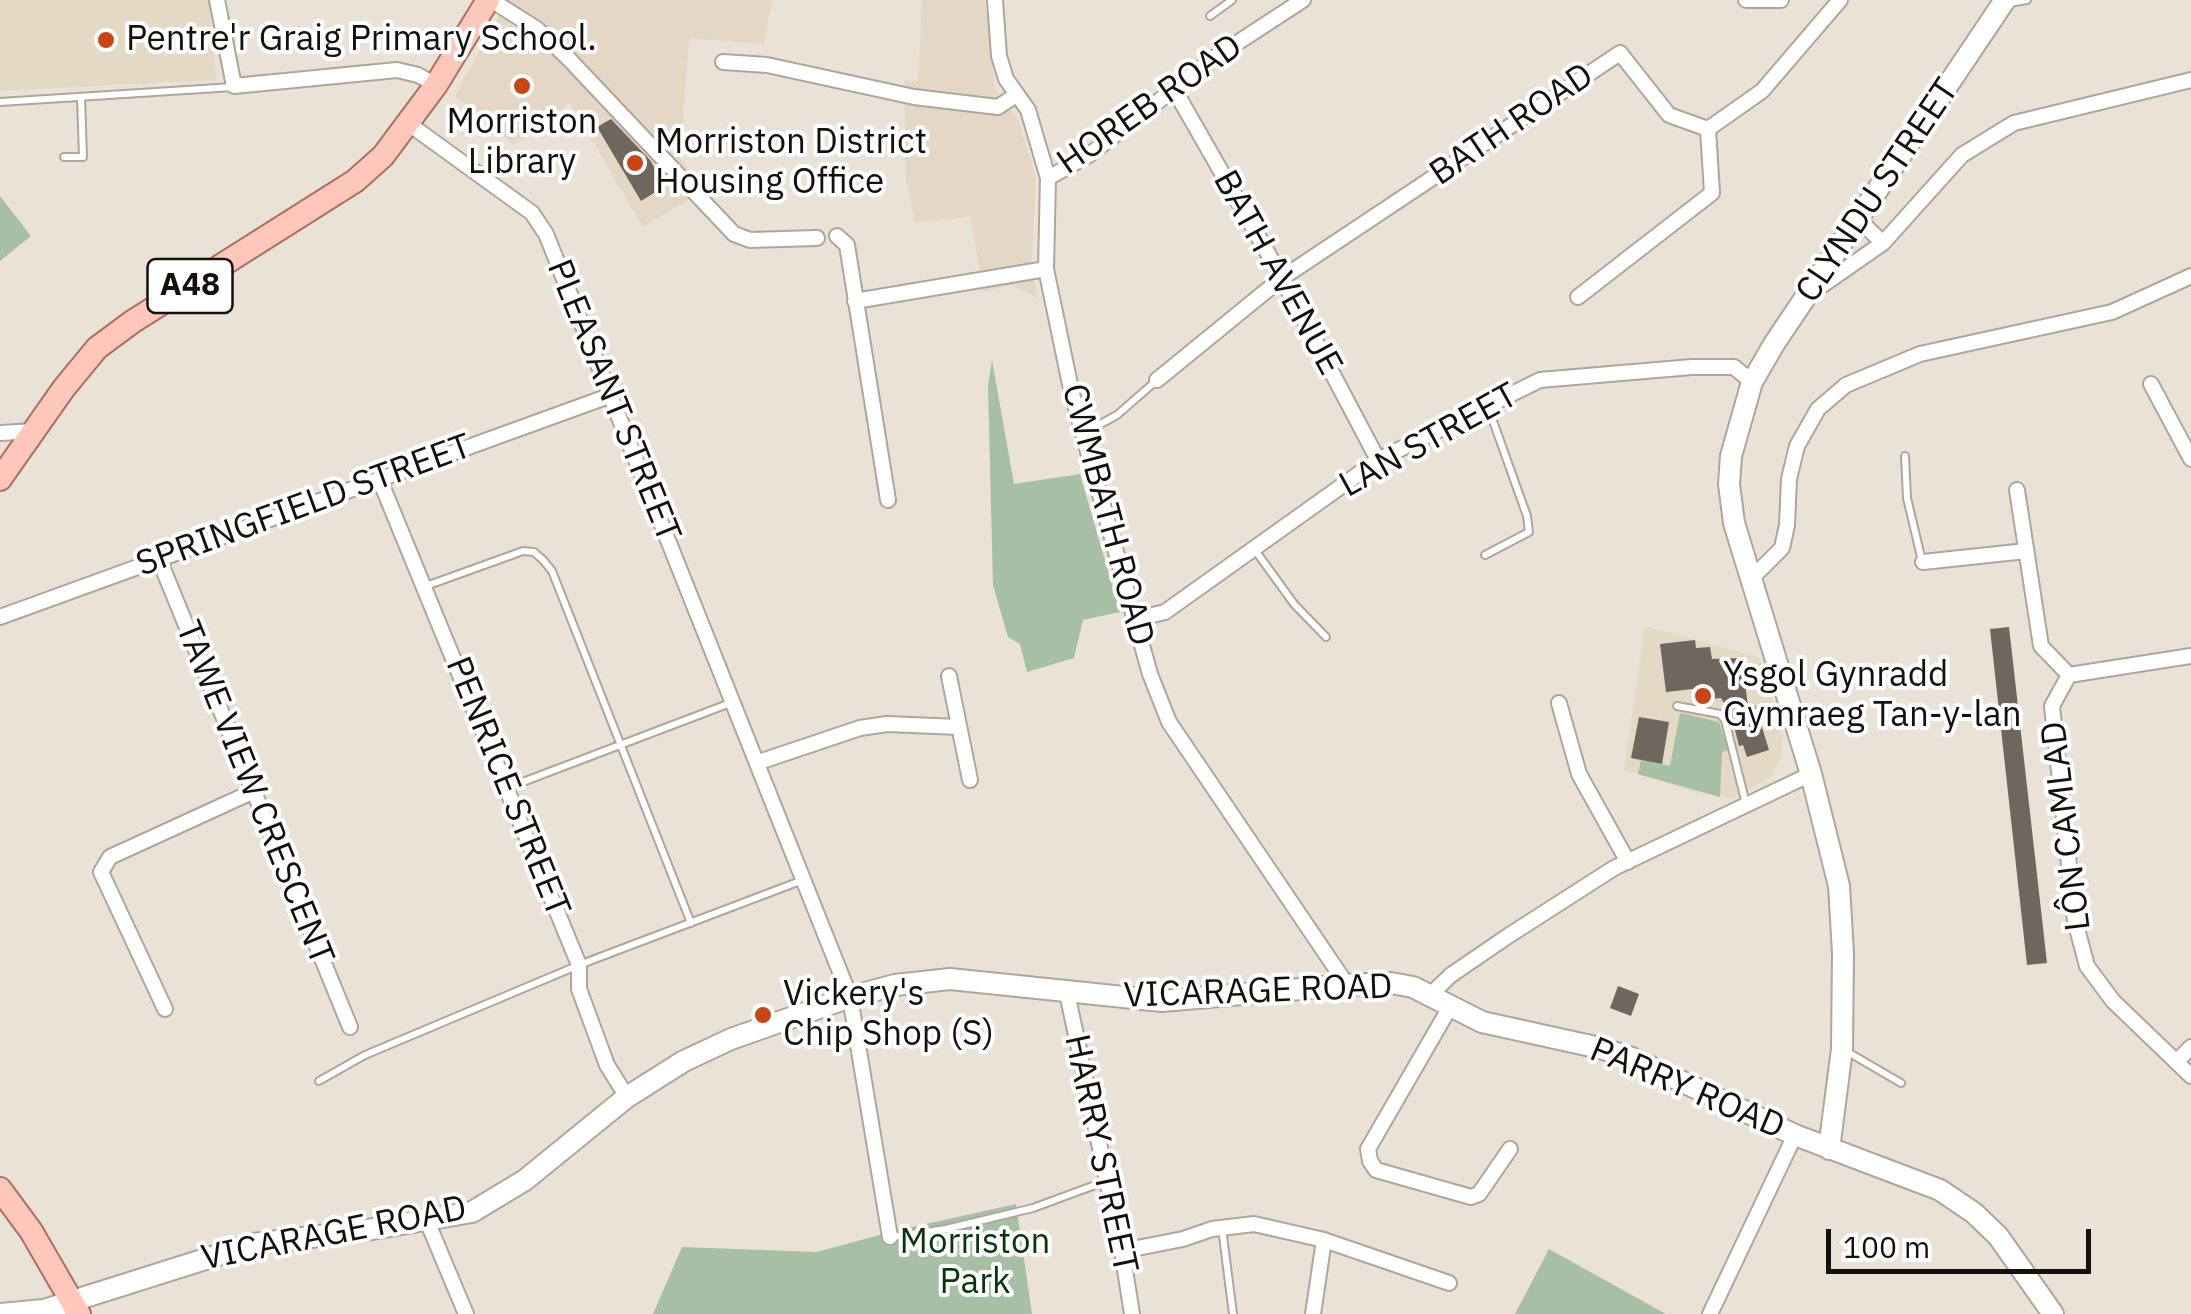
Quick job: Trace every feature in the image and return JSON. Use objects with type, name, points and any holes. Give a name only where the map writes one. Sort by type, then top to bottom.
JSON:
[{"type":"main road","name":"A48","points":[[0,479],[97,348],[355,181],[383,156],[409,124],[490,0]]},
{"type":"main road","points":[[0,1189],[31,1231],[76,1307]]},
{"type":"street","points":[[217,0],[234,86],[397,70],[436,84]]},
{"type":"street","points":[[490,0],[537,29],[568,58],[734,234],[750,240],[816,238]]},
{"type":"street","name":"CWMBATH ROAD","points":[[996,0],[999,56],[1016,96],[1028,110],[1048,178],[1046,270],[1084,433],[1150,674],[1169,722],[1346,985]]},
{"type":"street","name":"HOREB ROAD","points":[[1048,178],[1089,155],[1214,58],[1303,0]]},
{"type":"street","points":[[1746,0],[1781,0]]},
{"type":"street","points":[[1578,297],[1712,193],[1708,129],[1762,91],[1840,0]]},
{"type":"street","name":"CLYNDU STREET","points":[[1829,1149],[1842,1050],[1843,954],[1838,886],[1811,774],[1734,523],[1729,484],[1731,456],[1752,382],[1857,218],[2004,2]]},
{"type":"street","name":"BATH ROAD","points":[[1157,380],[1282,278],[1620,53],[1670,115],[1708,129]]},
{"type":"street","points":[[723,62],[766,65],[914,98],[998,106],[1016,96]]},
{"type":"street","points":[[1808,294],[1883,243],[1962,155],[2014,123],[2191,80]]},
{"type":"street","name":"BATH AVENUE","points":[[1174,88],[1282,278],[1378,460]]},
{"type":"street","name":"PLEASANT STREET","points":[[409,124],[532,212],[546,234],[758,762]]},
{"type":"street","points":[[1857,218],[1883,243]]},
{"type":"street","points":[[838,236],[846,245],[888,500]]},
{"type":"street","points":[[855,302],[1046,270]]},
{"type":"street","points":[[1749,581],[1782,548],[1788,525],[1789,479],[1797,446],[1818,409],[1846,385],[1920,354],[2112,312],[2191,276]]},
{"type":"street","name":"LAN STREET","points":[[1136,619],[1165,612],[1378,460],[1540,380],[1692,367],[1734,368],[1752,382]]},
{"type":"street","points":[[2151,384],[2191,459]]},
{"type":"street","name":"SPRINGFIELD STREET","points":[[0,617],[609,396]]},
{"type":"street","points":[[0,433],[35,430]]},
{"type":"street","name":"PENRICE STREET","points":[[380,478],[579,965],[579,989],[607,1065],[627,1097]]},
{"type":"street","name":"LÔN CAMLAD","points":[[2017,490],[2042,646],[2070,674],[2052,706],[2079,936],[2087,966],[2112,1001],[2191,1076]]},
{"type":"street","points":[[1922,562],[2026,551]]},
{"type":"street","name":"TAWE VIEW CRESCENT","points":[[159,559],[350,1027]]},
{"type":"street","points":[[2070,674],[2191,656]]},
{"type":"street","points":[[949,676],[970,780]]},
{"type":"street","points":[[1559,702],[1579,774],[1628,862]]},
{"type":"street","points":[[890,1238],[850,997],[758,762],[860,728],[887,724],[959,727]]},
{"type":"street","name":"VICARAGE ROAD","points":[[0,1314],[76,1307],[253,1244],[427,1222],[472,1212],[525,1180],[627,1097],[684,1061],[731,1039],[896,985],[950,979],[1162,1001],[1346,985],[1391,984],[1414,987],[1430,995],[1508,936],[1628,862],[1811,774]]},
{"type":"street","points":[[164,1008],[102,872],[110,857],[252,792]]},
{"type":"street","name":"HARRY STREET","points":[[1067,994],[1132,1314]]},
{"type":"street","name":"PARRY ROAD","points":[[1430,995],[1482,1022],[1632,1058],[1794,1135],[1940,1190],[1974,1213],[2020,1264],[2052,1314]]},
{"type":"street","points":[[1450,1006],[1368,1149],[1370,1161],[1376,1170],[1471,1197],[1478,1194],[1510,1150]]},
{"type":"street","points":[[2176,1062],[2191,1047]]},
{"type":"street","points":[[1710,1314],[1794,1135]]},
{"type":"street","points":[[427,1222],[466,1314]]},
{"type":"street","points":[[1122,1251],[1254,1224],[1324,1240],[1449,1282]]},
{"type":"street","points":[[1313,1314],[1324,1240]]},
{"type":"lane","points":[[1210,16],[1232,0]]},
{"type":"lane","points":[[2004,2],[2026,0]]},
{"type":"lane","points":[[0,102],[234,86]]},
{"type":"lane","points":[[64,158],[83,157],[81,98]]},
{"type":"lane","points":[[1084,433],[1118,415],[1157,380]]},
{"type":"lane","points":[[1485,555],[1529,532],[1528,516],[1487,406]]},
{"type":"lane","points":[[1905,456],[1907,498],[1922,562]]},
{"type":"lane","points":[[1254,549],[1294,604],[1326,637]]},
{"type":"lane","points":[[425,587],[511,554],[534,552],[552,571],[690,922]]},
{"type":"lane","points":[[507,788],[734,701]]},
{"type":"lane","points":[[1677,706],[1720,714],[1725,720],[1746,805]]},
{"type":"lane","points":[[319,1082],[365,1055],[579,965],[804,879]]},
{"type":"lane","points":[[1842,1050],[1901,1083]]},
{"type":"lane","points":[[890,1238],[1033,1208],[1108,1181]]},
{"type":"lane","points":[[1222,1228],[1233,1314]]},
{"type":"shaded area","name":"Pentre'r Graig Primary School.","points":[[0,0],[209,0],[216,80],[0,91]]},
{"type":"shaded area","points":[[507,0],[772,0],[764,44],[689,38],[680,158],[701,184],[692,198],[643,227],[570,103],[514,145],[455,96]]},
{"type":"shaded area","points":[[922,0],[985,0],[995,90],[1018,119],[1036,179],[1032,260],[1037,298],[1011,285],[983,292],[971,217],[915,222],[906,178],[904,80],[918,81]]},
{"type":"shaded area","name":"Ysgol Gynradd Gymraeg Tan-y-lan","points":[[1645,626],[1759,657],[1783,735],[1781,756],[1771,777],[1733,799],[1694,792],[1624,770]]},
{"type":"green space","points":[[0,196],[31,236],[0,261]]},
{"type":"green space","points":[[992,360],[1014,484],[1080,474],[1120,612],[1083,620],[1074,658],[1027,672],[1020,644],[1008,637],[993,585],[988,386]]},
{"type":"green space","points":[[1680,713],[1719,722],[1728,750],[1722,752],[1720,797],[1638,774],[1641,760],[1670,766]]},
{"type":"green space","name":"Morriston Park","points":[[1016,1204],[1032,1314],[653,1314],[682,1247],[817,1252]]},
{"type":"green space","points":[[1549,1249],[1666,1314],[1515,1314]]},
{"type":"building","name":"Morriston District Housing Office","points":[[611,119],[650,160],[665,186],[641,201],[597,127]]},
{"type":"building","points":[[2009,627],[2047,963],[2027,965],[1990,629]]},
{"type":"building","points":[[1695,640],[1696,648],[1710,647],[1712,659],[1742,658],[1748,707],[1755,705],[1769,750],[1747,757],[1721,698],[1694,701],[1693,689],[1666,692],[1660,644]]},
{"type":"building","points":[[1639,717],[1669,722],[1662,764],[1631,758]]},
{"type":"building","points":[[1618,986],[1639,994],[1631,1016],[1610,1008]]},
{"type":"place","name":"Pentre'r Graig Primary School.","points":[[106,40]]},
{"type":"place","name":"Morriston Library","points":[[522,86]]},
{"type":"place","name":"Morriston District Housing Office","points":[[635,163]]},
{"type":"place","name":"Ysgol Gynradd Gymraeg Tan-y-lan","points":[[1703,696]]},
{"type":"place","name":"Vickery's Chip Shop (S)","points":[[763,1015]]}]
